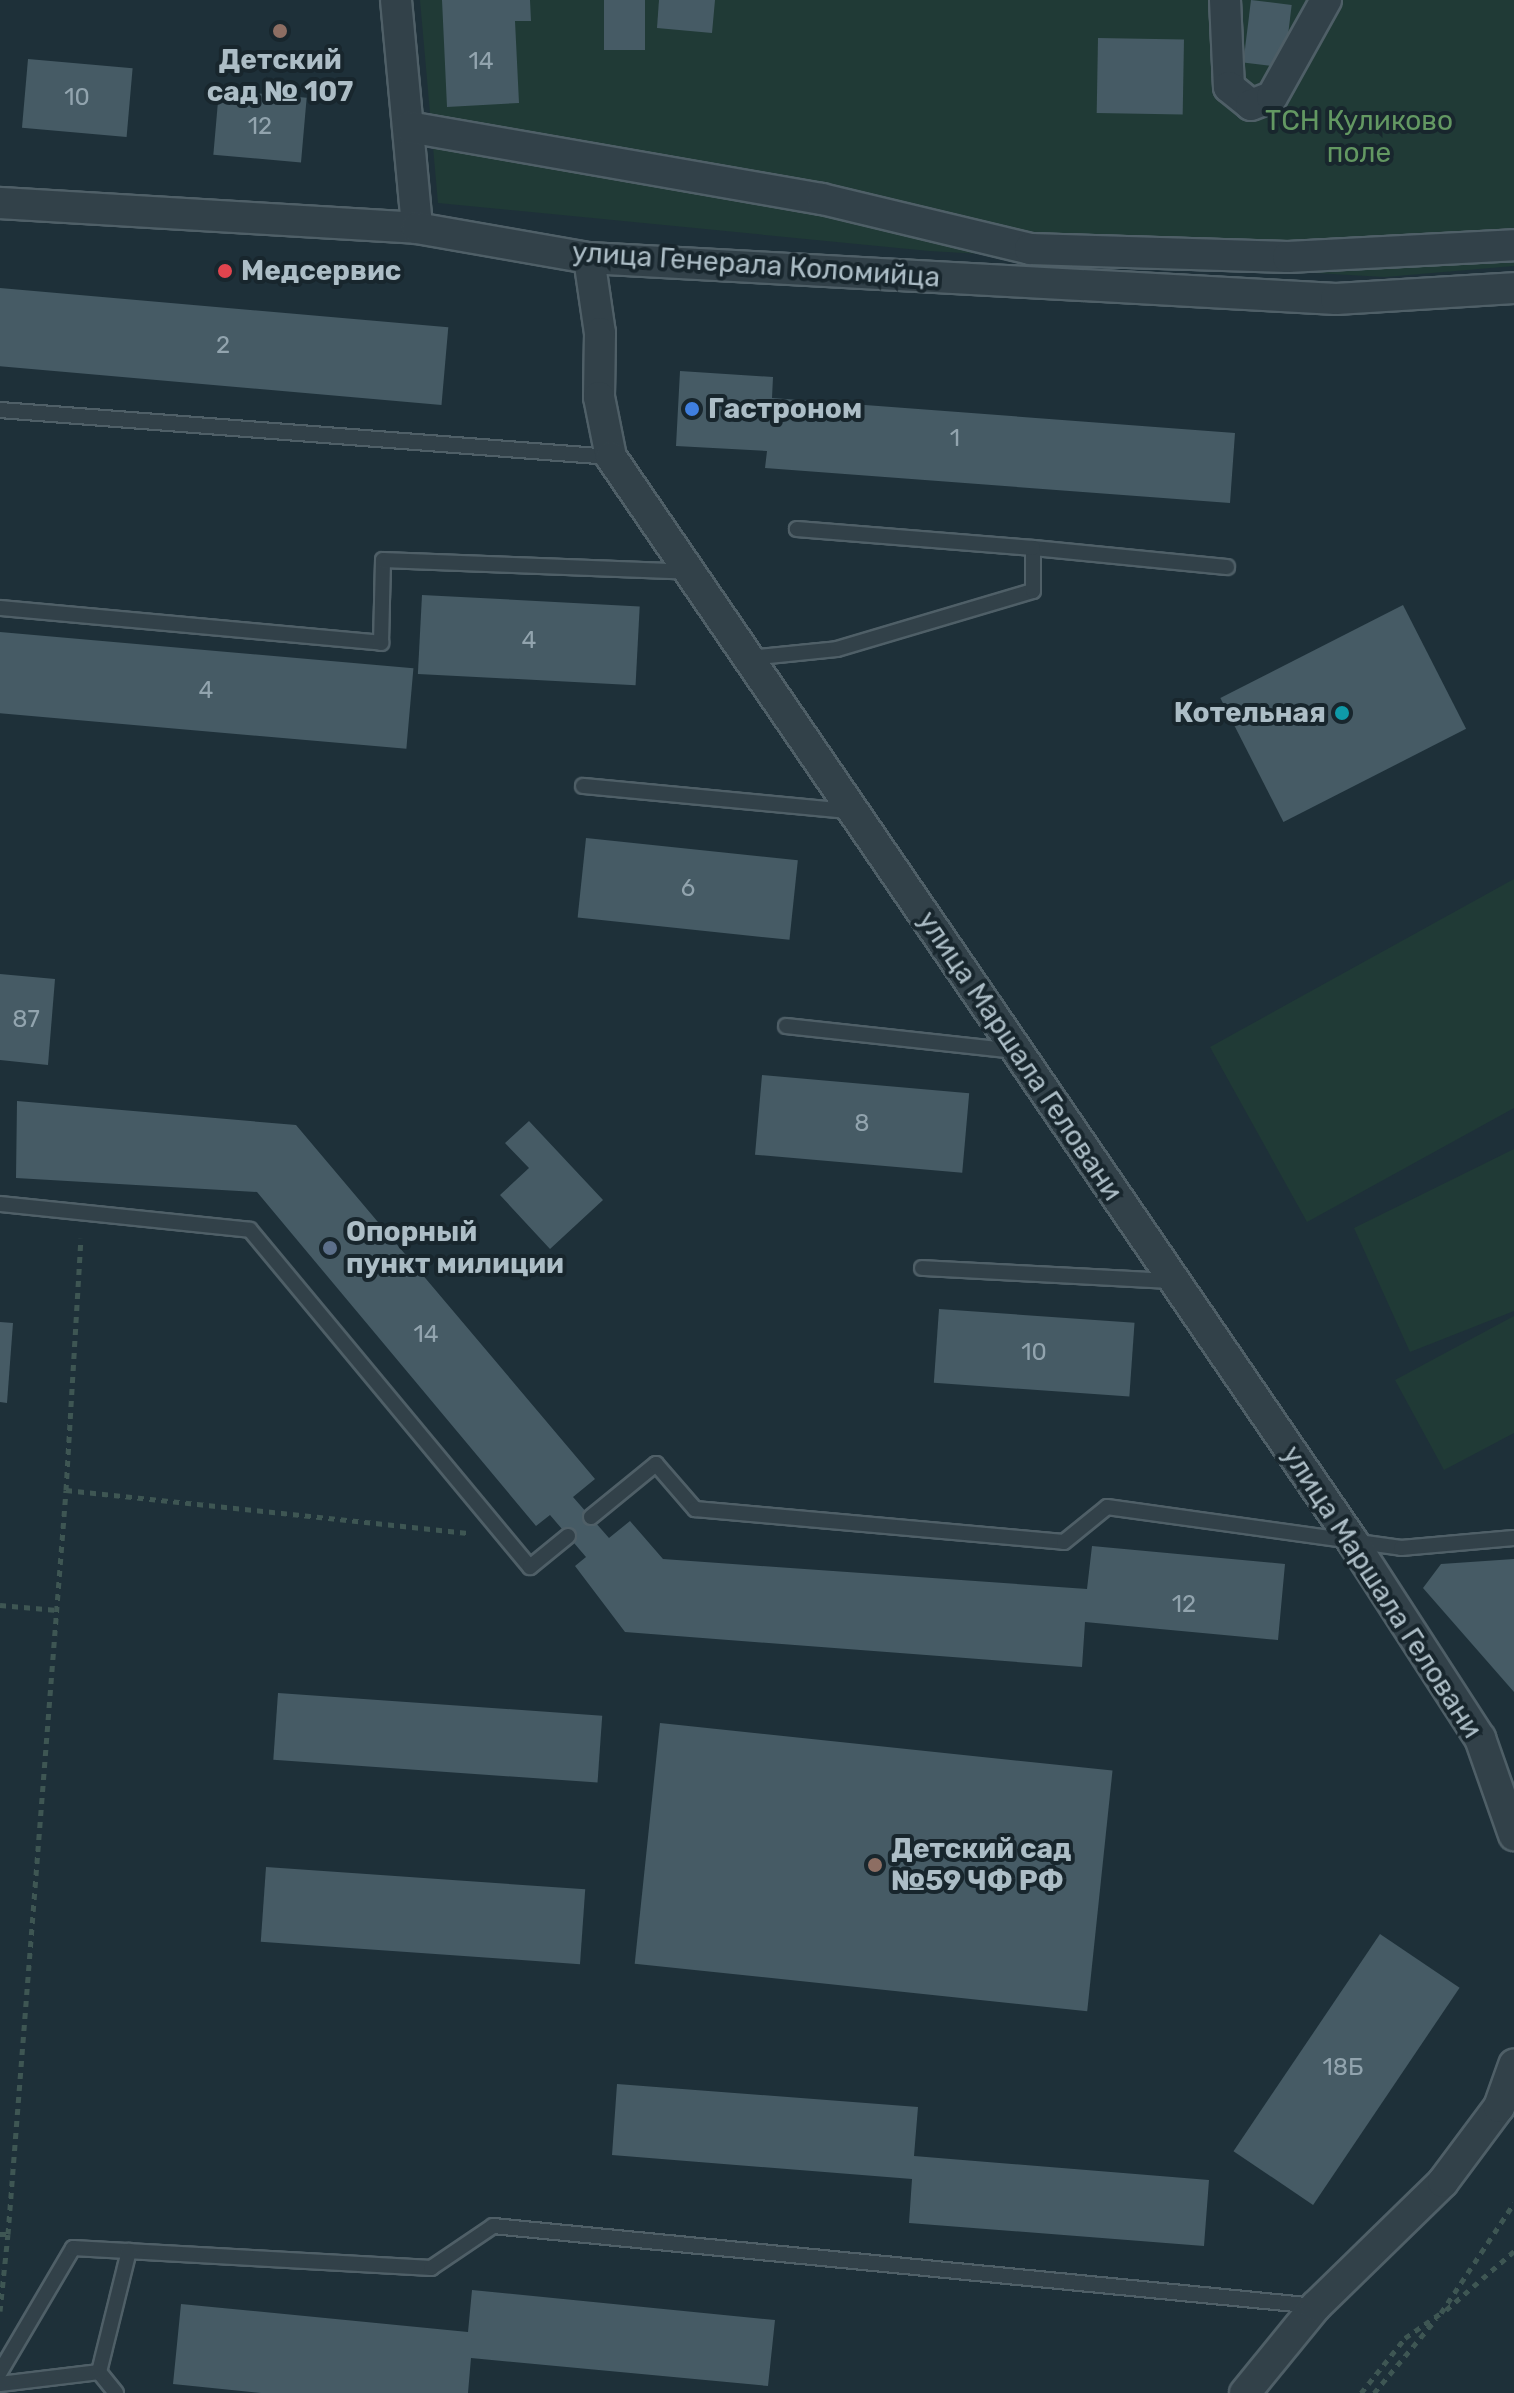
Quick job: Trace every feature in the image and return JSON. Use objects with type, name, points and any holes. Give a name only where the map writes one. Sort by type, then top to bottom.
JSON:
[{"type":"street","points":[[396,0],[417,228]]},
{"type":"street","points":[[1225,0],[1229,87],[1251,105],[1272,97],[1326,0]]},
{"type":"street","points":[[409,127],[822,199],[1030,249],[1288,257],[1514,245]]},
{"type":"street","name":"улица Генерала Коломийца","points":[[0,203],[417,228],[589,258],[1336,299],[1514,288]]},
{"type":"street","name":"улица Маршала Геловани","points":[[589,258],[600,333],[599,397],[611,457],[1353,1542],[1480,1738],[1514,1835]]},
{"type":"street","points":[[1245,2393],[1316,2306],[1443,2182],[1499,2107],[1514,2065]]},
{"type":"lane","points":[[0,410],[611,457]]},
{"type":"lane","points":[[797,529],[1227,567]]},
{"type":"lane","points":[[749,658],[837,649],[1033,591],[1033,548]]},
{"type":"lane","points":[[0,608],[381,643],[383,560],[690,572]]},
{"type":"lane","points":[[583,786],[853,811]]},
{"type":"lane","points":[[786,1026],[1017,1051]]},
{"type":"lane","points":[[0,1204],[250,1230],[530,1567],[568,1536]]},
{"type":"lane","points":[[922,1268],[1173,1281]]},
{"type":"lane","points":[[591,1517],[656,1464],[695,1509],[1064,1542],[1107,1507],[1401,1548],[1514,1538]]},
{"type":"lane","points":[[0,2372],[73,2248],[431,2268],[493,2226],[1316,2306]]},
{"type":"lane","points":[[99,2372],[129,2251]]},
{"type":"lane","points":[[0,2384],[99,2372]]},
{"type":"lane","points":[[99,2372],[116,2393]]},
{"type":"path","points":[[0,2311],[66,1490],[82,1213]]},
{"type":"path","points":[[66,1490],[504,1537]]},
{"type":"path","points":[[0,1605],[57,1610]]},
{"type":"path","points":[[1374,2393],[1441,2313],[1514,2203]]},
{"type":"path","points":[[0,2234],[8,2234]]},
{"type":"path","points":[[1361,2393],[1405,2338],[1441,2313],[1514,2251]]},
{"type":"green space","name":"ТСН Куликово поле","points":[[420,0],[1514,0],[1514,266],[1385,277],[929,251],[438,203]]},
{"type":"green space","points":[[1514,879],[1514,1108],[1307,1222],[1210,1047]]},
{"type":"green space","points":[[1514,1149],[1514,1311],[1410,1352],[1354,1228]]},
{"type":"green space","points":[[1514,1316],[1514,1433],[1444,1470],[1395,1380]]},
{"type":"building","points":[[442,0],[530,0],[531,21],[515,21],[519,103],[447,107]]},
{"type":"building","points":[[604,0],[645,0],[645,50],[604,50]]},
{"type":"building","points":[[659,0],[715,0],[712,33],[657,28]]},
{"type":"building","points":[[1251,0],[1292,5],[1284,68],[1243,63]]},
{"type":"building","points":[[1098,38],[1184,40],[1183,114],[1097,113]]},
{"type":"building","points":[[28,59],[133,68],[127,137],[22,128]]},
{"type":"building","points":[[219,90],[307,98],[301,162],[213,155]]},
{"type":"building","points":[[0,288],[448,327],[441,405],[0,366]]},
{"type":"building","points":[[680,371],[773,377],[772,398],[1235,433],[1230,503],[765,468],[767,451],[676,446]]},
{"type":"building","points":[[422,595],[640,606],[636,685],[418,674]]},
{"type":"building","name":"Котельная","points":[[1403,605],[1466,729],[1283,822],[1220,698]]},
{"type":"building","points":[[0,632],[413,668],[406,749],[0,713]]},
{"type":"building","points":[[586,838],[798,860],[789,940],[578,918]]},
{"type":"building","points":[[0,974],[55,979],[48,1065],[0,1060]]},
{"type":"building","points":[[762,1075],[969,1093],[962,1173],[755,1155]]},
{"type":"building","points":[[17,1101],[296,1125],[595,1479],[573,1497],[609,1538],[630,1521],[663,1559],[1087,1589],[1092,1546],[1285,1564],[1278,1640],[1085,1622],[1082,1667],[625,1632],[575,1566],[586,1557],[550,1515],[536,1526],[257,1192],[16,1178]]},
{"type":"building","points":[[529,1121],[603,1200],[550,1249],[500,1195],[529,1168],[505,1143]]},
{"type":"building","points":[[939,1309],[1135,1323],[1129,1396],[934,1383]]},
{"type":"building","points":[[0,1322],[13,1323],[7,1403],[0,1402]]},
{"type":"building","points":[[1514,1559],[1514,1692],[1423,1588],[1441,1564]]},
{"type":"building","points":[[278,1693],[602,1716],[598,1783],[273,1760]]},
{"type":"building","points":[[660,1723],[1113,1771],[1087,2011],[635,1964]]},
{"type":"building","points":[[266,1867],[585,1889],[580,1964],[261,1942]]},
{"type":"building","points":[[1380,1934],[1460,1988],[1313,2205],[1233,2151]]},
{"type":"building","points":[[617,2084],[918,2107],[914,2156],[1209,2180],[1204,2246],[909,2223],[912,2179],[612,2155]]},
{"type":"building","points":[[472,2290],[775,2320],[768,2386],[471,2358],[468,2393],[261,2393],[173,2384],[181,2304],[468,2332]]},
{"type":"place","name":"Детский сад № 107","points":[[280,31]]},
{"type":"place","name":"Медсервис","points":[[225,271]]},
{"type":"place","name":"Гастроном","points":[[692,409]]},
{"type":"place","name":"Котельная","points":[[1342,713]]},
{"type":"place","name":"Опорный пункт милиции","points":[[330,1248]]},
{"type":"place","name":"Детский сад №59 ЧФ РФ","points":[[875,1865]]}]
